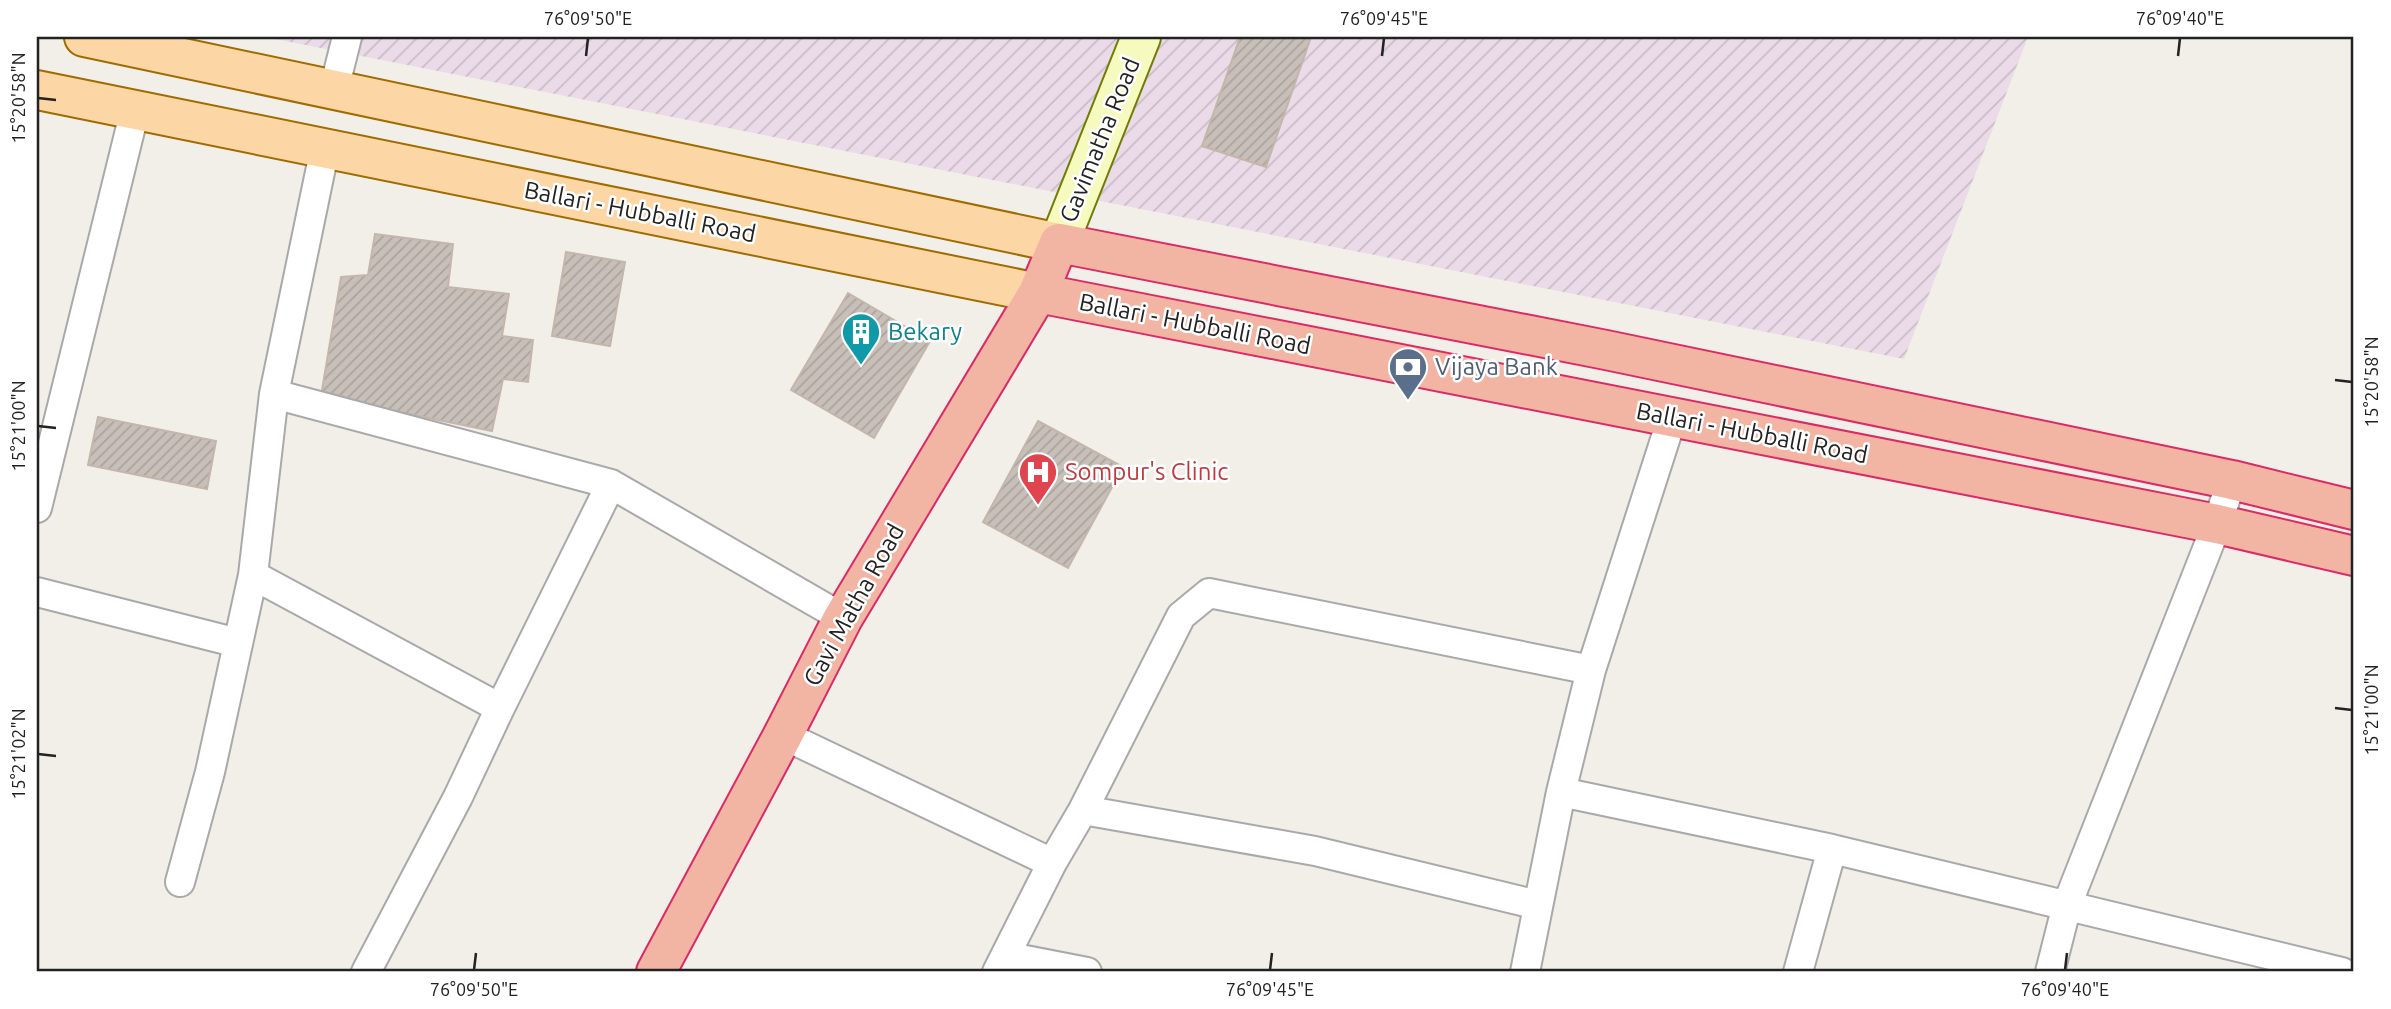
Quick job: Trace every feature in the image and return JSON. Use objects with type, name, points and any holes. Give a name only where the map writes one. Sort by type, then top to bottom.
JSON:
[{"type":"highway","name":"Gavi Matha Road","points":[[656,972],[843,618],[1038,293],[1059,243]]},
{"type":"highway","name":"Ballari - Hubballi Road","points":[[1059,243],[1606,350],[2232,480],[2354,510]]},
{"type":"highway","name":"Ballari - Hubballi Road","points":[[1038,293],[2217,524],[2354,556]]},
{"type":"highway","points":[[1597,402],[1606,350]]},
{"type":"main road","name":"Ballari - Hubballi Road","points":[[84,37],[1059,243]]},
{"type":"main road","name":"Gavimatha Road","points":[[1059,243],[1141,37]]},
{"type":"main road","name":"Ballari - Hubballi Road","points":[[37,90],[1038,293]]},
{"type":"street","points":[[334,89],[347,37]]},
{"type":"street","points":[[37,508],[135,110]]},
{"type":"street","points":[[180,882],[210,772],[253,575],[274,394],[325,148]]},
{"type":"street","points":[[274,394],[611,484],[843,618]]},
{"type":"street","points":[[1525,972],[1561,793],[1591,670],[1672,418]]},
{"type":"street","points":[[2050,972],[2067,905],[2232,480]]},
{"type":"street","points":[[366,972],[458,797],[611,484]]},
{"type":"street","points":[[253,575],[500,708]]},
{"type":"street","points":[[37,592],[238,643]]},
{"type":"street","points":[[1087,972],[1001,964],[1181,616],[1209,593],[1591,670]]},
{"type":"street","points":[[783,735],[1052,863]]},
{"type":"street","points":[[1561,793],[1832,849],[2067,905],[2309,968],[2343,972]]},
{"type":"street","points":[[1083,810],[1315,851],[1538,905]]},
{"type":"street","points":[[1798,972],[1832,849]]},
{"type":"shaded area","points":[[265,37],[2028,37],[1904,359]]},
{"type":"building","points":[[1240,37],[1311,37],[1266,167],[1202,146]]},
{"type":"building","points":[[375,234],[453,244],[448,287],[509,294],[502,336],[533,340],[528,382],[503,379],[492,431],[321,396],[341,277],[368,275]]},
{"type":"building","points":[[566,252],[625,262],[610,346],[552,336]]},
{"type":"building","name":"Bekary","points":[[848,293],[930,341],[874,438],[791,390]]},
{"type":"building","points":[[98,417],[216,441],[207,489],[88,465]]},
{"type":"building","points":[[1038,421],[1123,467],[1068,568],[983,522]]},
{"type":"place","name":"Bekary","points":[[861,366]]},
{"type":"place","name":"Vijaya Bank","points":[[1408,401]]},
{"type":"place","name":"Sompur's Clinic","points":[[1038,506]]}]
